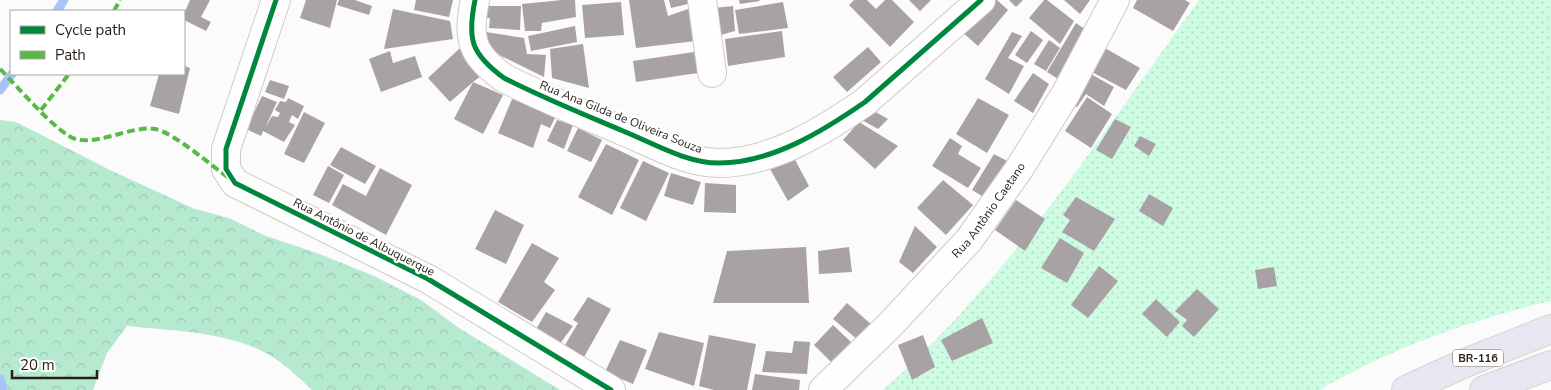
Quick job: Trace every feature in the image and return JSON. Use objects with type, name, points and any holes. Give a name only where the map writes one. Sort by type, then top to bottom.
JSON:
[{"type":"highway","name":"BR-116","points":[[1406,390],[1465,363],[1551,329]]},
{"type":"highway","name":"BR-116","points":[[1484,390],[1551,366]]},
{"type":"street","name":"Rua Antônio de Albuquerque","points":[[276,0],[226,149],[226,169],[235,183],[428,279],[611,390]]},
{"type":"street","name":"Rua Ana Gilda de Oliveira Souza","points":[[475,0],[470,33],[485,60],[504,78],[668,150],[696,160],[719,163],[746,159],[785,148],[844,116],[865,102],[982,0]]},
{"type":"street","points":[[702,0],[712,74]]},
{"type":"street","name":"Rua Antônio Caetano","points":[[823,390],[890,325],[969,240],[1019,169],[1065,95],[1115,0]]},
{"type":"green space","points":[[1199,0],[1551,0],[1551,301],[1461,326],[1403,348],[1320,390],[883,390],[929,347],[1013,253],[1052,204]]},
{"type":"green space","points":[[0,120],[16,122],[112,171],[195,209],[229,218],[266,236],[317,253],[374,276],[421,300],[459,328],[560,390],[312,390],[274,358],[245,344],[212,335],[127,326],[107,353],[93,390],[0,390]]},
{"type":"building","points":[[190,0],[210,0],[201,17],[211,22],[206,31],[185,20],[185,12]]},
{"type":"building","points":[[306,0],[337,0],[330,28],[300,18]]},
{"type":"building","points":[[339,0],[355,0],[372,6],[369,15],[337,5]]},
{"type":"building","points":[[416,0],[453,0],[449,17],[414,10]]},
{"type":"building","points":[[575,0],[576,17],[542,23],[541,31],[525,31],[522,4]]},
{"type":"building","points":[[629,0],[664,0],[668,16],[691,8],[696,41],[636,48]]},
{"type":"building","points":[[669,0],[691,0],[692,3],[671,8]]},
{"type":"building","points":[[739,0],[759,0],[760,1],[740,4]]},
{"type":"building","points":[[854,0],[867,0],[876,9],[885,0],[892,0],[914,22],[890,47],[849,5]]},
{"type":"building","points":[[909,0],[931,0],[920,11]]},
{"type":"building","points":[[991,0],[997,0],[1008,10],[978,46],[961,31]]},
{"type":"building","points":[[1009,0],[1023,0],[1016,7]]},
{"type":"building","points":[[1044,0],[1047,0],[1074,21],[1060,44],[1029,18]]},
{"type":"building","points":[[1064,0],[1090,0],[1080,14]]},
{"type":"building","points":[[1137,0],[1185,0],[1190,3],[1173,31],[1133,8]]},
{"type":"building","points":[[621,2],[624,35],[585,38],[582,5]]},
{"type":"building","points":[[783,2],[788,28],[739,34],[735,10]]},
{"type":"building","points":[[484,6],[521,6],[520,30],[489,28],[490,18],[481,18]]},
{"type":"building","points":[[733,6],[735,31],[717,36],[714,8]]},
{"type":"building","points":[[393,9],[450,21],[453,39],[384,49]]},
{"type":"building","points":[[1076,23],[1086,30],[1058,79],[1047,72]]},
{"type":"building","points":[[575,26],[577,42],[531,51],[528,36]]},
{"type":"building","points":[[782,31],[785,57],[728,66],[725,39]]},
{"type":"building","points":[[1031,31],[1043,40],[1027,63],[1015,55]]},
{"type":"building","points":[[486,32],[524,38],[527,54],[546,55],[544,77],[491,51]]},
{"type":"building","points":[[1012,32],[1022,36],[1008,58],[1024,66],[1009,94],[985,79]]},
{"type":"building","points":[[1049,40],[1060,48],[1046,71],[1034,64]]},
{"type":"building","points":[[583,44],[589,88],[552,78],[550,49]]},
{"type":"building","points":[[868,47],[881,62],[847,92],[833,77]]},
{"type":"building","points":[[1103,47],[1140,68],[1126,90],[1090,71]]},
{"type":"building","points":[[460,48],[486,72],[450,102],[428,78]]},
{"type":"building","points":[[390,51],[393,63],[415,56],[422,77],[381,92],[369,59]]},
{"type":"building","points":[[694,52],[698,73],[636,82],[633,61]]},
{"type":"building","points":[[185,66],[190,68],[179,114],[150,106],[159,75],[185,75]]},
{"type":"building","points":[[1033,73],[1049,84],[1033,113],[1014,101]]},
{"type":"building","points":[[1089,73],[1114,87],[1104,106],[1086,94],[1077,107],[1071,104]]},
{"type":"building","points":[[270,80],[289,86],[284,99],[265,92]]},
{"type":"building","points":[[473,82],[503,95],[483,134],[454,119]]},
{"type":"building","points":[[262,96],[277,102],[265,128],[272,116],[278,117],[280,113],[275,110],[280,101],[286,102],[288,98],[304,106],[298,119],[292,115],[289,122],[295,125],[284,142],[263,131],[261,136],[246,129]]},
{"type":"building","points":[[1087,97],[1112,114],[1091,148],[1065,131]]},
{"type":"building","points":[[978,98],[1009,115],[987,153],[956,134]]},
{"type":"building","points":[[512,99],[556,116],[550,128],[541,124],[533,148],[498,133]]},
{"type":"building","points":[[872,110],[888,119],[878,129],[860,119]]},
{"type":"building","points":[[304,112],[325,123],[304,163],[284,154]]},
{"type":"building","points":[[1115,119],[1131,127],[1112,159],[1096,150]]},
{"type":"building","points":[[557,120],[573,125],[564,149],[547,141]]},
{"type":"building","points":[[859,122],[898,146],[875,169],[843,140]]},
{"type":"building","points":[[578,128],[602,140],[591,162],[567,151]]},
{"type":"building","points":[[1140,136],[1156,144],[1149,156],[1134,146]]},
{"type":"building","points":[[950,138],[962,146],[958,154],[981,168],[968,188],[932,166]]},
{"type":"building","points":[[606,144],[639,160],[612,215],[578,197]]},
{"type":"building","points":[[341,147],[376,166],[365,184],[330,165]]},
{"type":"building","points":[[994,154],[1009,162],[987,199],[972,190]]},
{"type":"building","points":[[793,156],[809,186],[788,201],[770,169]]},
{"type":"building","points":[[643,161],[669,173],[646,221],[620,208]]},
{"type":"building","points":[[328,166],[344,175],[329,203],[313,195]]},
{"type":"building","points":[[380,168],[412,185],[386,235],[332,205],[343,184],[366,196]]},
{"type":"building","points":[[671,173],[701,182],[693,205],[664,196]]},
{"type":"building","points":[[943,180],[973,205],[946,235],[917,208]]},
{"type":"building","points":[[705,183],[736,185],[736,213],[704,212]]},
{"type":"building","points":[[1149,194],[1173,208],[1163,226],[1139,211]]},
{"type":"building","points":[[1076,197],[1115,219],[1094,251],[1062,232],[1070,220],[1063,215]]},
{"type":"building","points":[[1016,200],[1045,219],[1025,251],[995,230]]},
{"type":"building","points":[[495,210],[524,225],[506,264],[475,249]]},
{"type":"building","points":[[915,226],[937,247],[913,273],[899,262]]},
{"type":"building","points":[[1060,238],[1084,253],[1067,283],[1041,268]]},
{"type":"building","points":[[532,243],[559,258],[544,282],[555,290],[532,322],[498,302]]},
{"type":"building","points":[[806,247],[809,303],[713,303],[727,251]]},
{"type":"building","points":[[849,247],[852,272],[819,274],[818,251]]},
{"type":"building","points":[[1099,266],[1118,281],[1088,318],[1071,305]]},
{"type":"building","points":[[1274,267],[1277,286],[1258,289],[1255,270]]},
{"type":"building","points":[[1197,289],[1219,309],[1194,337],[1182,326],[1187,320],[1175,311]]},
{"type":"building","points":[[588,297],[611,309],[584,357],[565,345],[578,323],[573,320]]},
{"type":"building","points":[[1156,299],[1180,322],[1167,337],[1142,314]]},
{"type":"building","points":[[847,303],[872,325],[858,340],[833,319]]},
{"type":"building","points":[[546,312],[573,326],[559,345],[535,331]]},
{"type":"building","points":[[982,318],[993,343],[952,361],[941,340]]},
{"type":"building","points":[[833,325],[851,342],[832,363],[814,345]]},
{"type":"building","points":[[659,332],[704,343],[694,386],[645,369]]},
{"type":"building","points":[[709,335],[756,344],[747,390],[714,390],[699,386]]},
{"type":"building","points":[[923,335],[935,367],[912,380],[898,345]]},
{"type":"building","points":[[620,340],[647,350],[633,384],[605,372]]},
{"type":"building","points":[[794,341],[810,342],[807,374],[762,372],[766,351],[792,353]]},
{"type":"building","points":[[755,374],[800,380],[799,390],[752,390]]},
{"type":"waterway","points":[[58,10],[64,0]]},
{"type":"waterway","points":[[0,90],[11,75]]},
{"type":"waterway","points":[[0,379],[3,390]]},
{"type":"marked path","points":[[115,10],[120,0]]},
{"type":"marked path","points":[[0,69],[43,114],[69,136],[78,140],[88,140],[134,130],[155,129],[172,136],[229,178]]},
{"type":"marked path","points":[[41,110],[68,75]]},
{"type":"cycle path","points":[[276,0],[226,149],[226,169],[235,183],[428,279],[611,390]]},
{"type":"cycle path","points":[[475,0],[472,25],[474,45],[484,61],[504,78],[670,152],[694,160],[719,163],[739,162],[758,158],[796,143],[832,124],[865,102],[981,0]]}]
